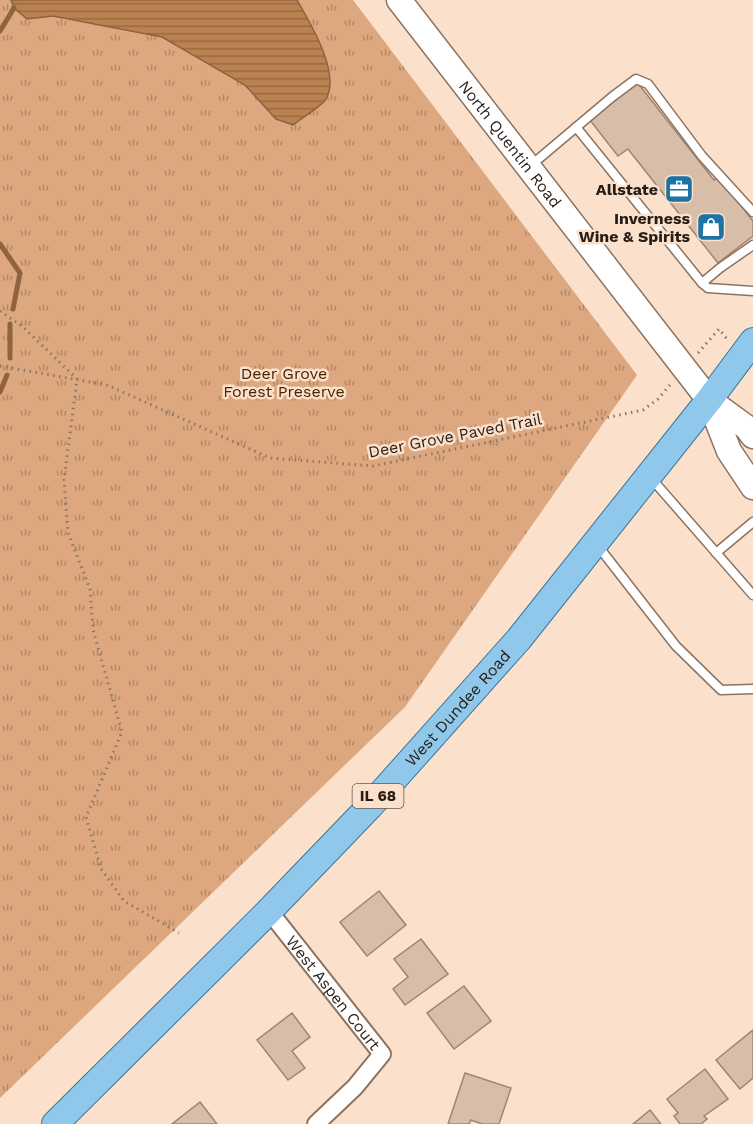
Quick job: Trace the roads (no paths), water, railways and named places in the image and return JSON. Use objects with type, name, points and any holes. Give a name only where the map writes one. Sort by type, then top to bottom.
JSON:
[{"type":"main road","name":"North Quentin Road","points":[[399,0],[709,400],[746,427],[753,436]]},
{"type":"main road","name":"West Dundee Road","points":[[55,1124],[270,911],[370,806],[519,639],[709,400],[753,341]]},
{"type":"main road","name":"North Quentin Road","points":[[709,400],[729,452],[753,487]]},
{"type":"street","name":"West Aspen Court","points":[[270,911],[382,1054],[355,1087],[316,1124]]},
{"type":"lane","points":[[529,167],[636,79],[648,84],[702,156],[753,212]]},
{"type":"lane","points":[[576,127],[702,283],[708,288],[753,291]]},
{"type":"lane","points":[[702,283],[753,245]]},
{"type":"lane","points":[[649,476],[753,595]]},
{"type":"lane","points":[[716,553],[753,522]]},
{"type":"lane","points":[[595,543],[676,646],[721,690],[753,688]]},
{"type":"waterway","points":[[0,31],[14,8]]},
{"type":"waterway","points":[[0,244],[20,273],[13,309]]},
{"type":"waterway","points":[[10,324],[10,358]]},
{"type":"waterway","points":[[0,392],[7,375]]},
{"type":"place","name":"Allstate","points":[[679,189]]},
{"type":"place","name":"Inverness Wine & Spirits","points":[[711,227]]},
{"type":"park label","name":"Deer Grove Forest Preserve","points":[[284,382]]}]
